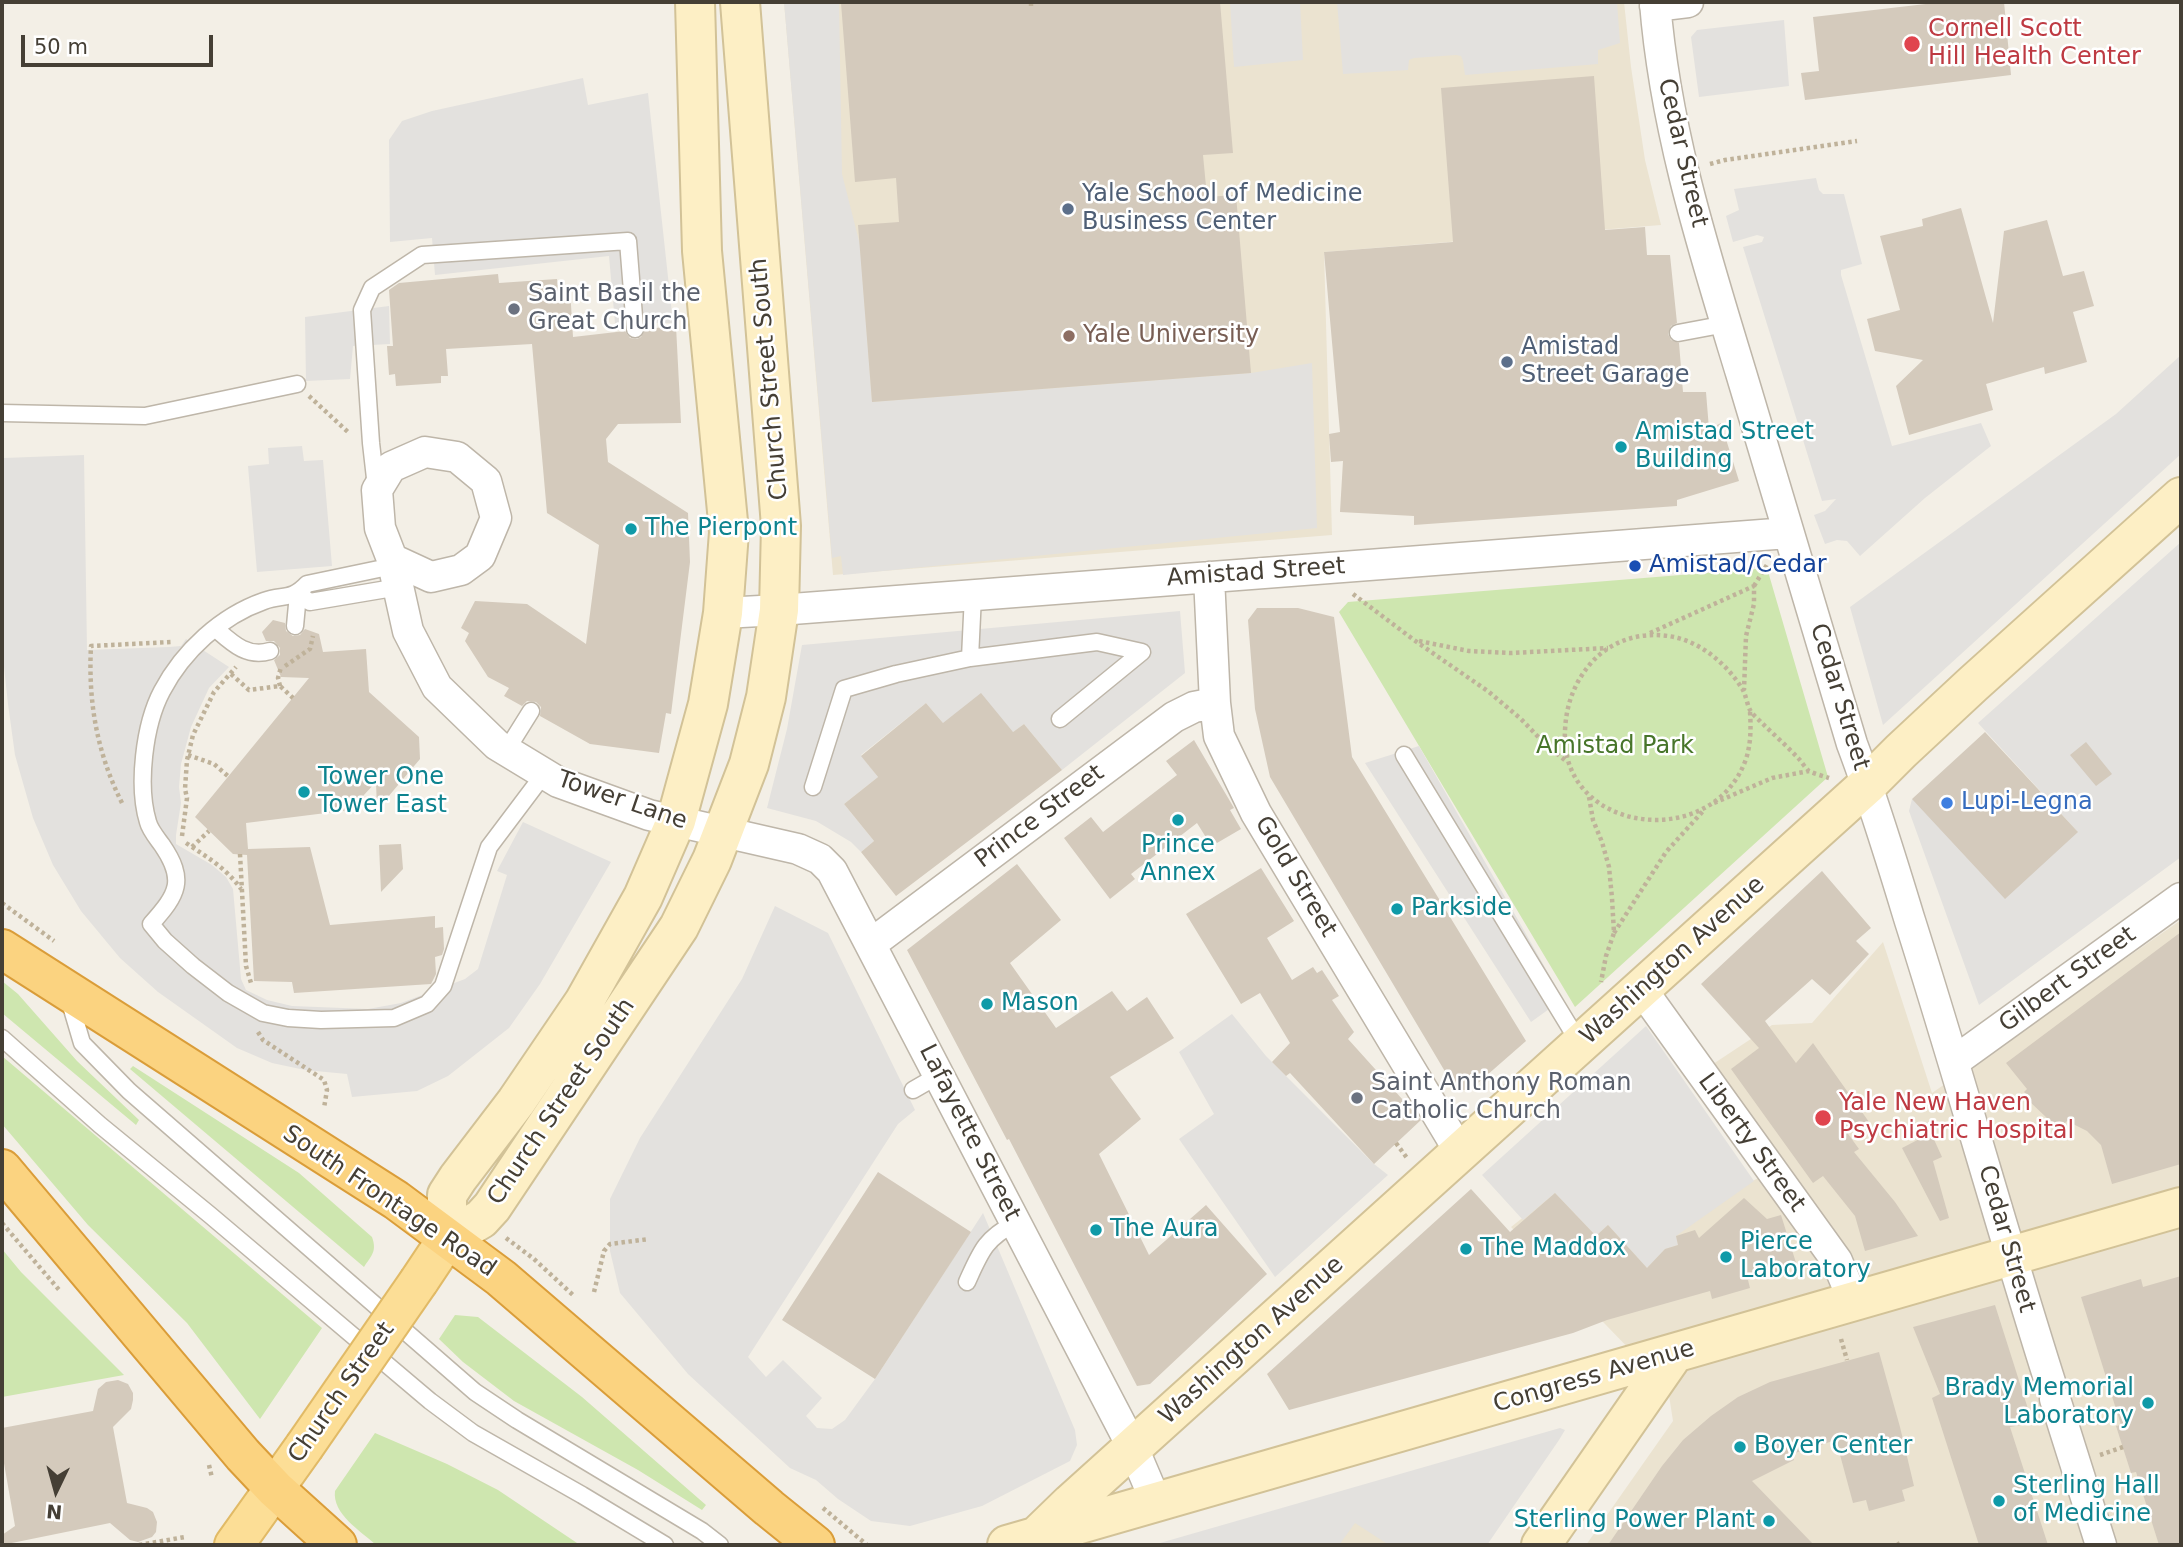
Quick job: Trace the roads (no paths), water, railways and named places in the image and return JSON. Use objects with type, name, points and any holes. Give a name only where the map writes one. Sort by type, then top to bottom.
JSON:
[{"type":"highway","name":"South Frontage Road","points":[[2,949],[396,1200],[502,1278],[815,1545]]},
{"type":"highway","points":[[2,1169],[243,1455],[275,1489],[337,1545]]},
{"type":"main road","name":"Church Street South","points":[[447,1239],[447,1195],[516,1102],[584,1002],[643,897],[676,821],[708,704],[723,613],[729,531],[702,251],[695,2]]},
{"type":"main road","name":"Church Street South","points":[[447,1239],[481,1219],[492,1207],[679,927],[712,860],[749,764],[766,697],[779,610],[782,526],[740,2]]},
{"type":"main road","points":[[717,412],[734,442],[748,458],[760,464],[776,464]]},
{"type":"main road","name":"Washington Avenue","points":[[1023,1540],[1071,1503],[1133,1448],[1642,989],[1850,783],[1901,751],[2181,497]]},
{"type":"main road","name":"Congress Avenue","points":[[1023,1540],[2181,1207]]},
{"type":"main road","name":"Church Street","points":[[234,1545],[447,1239]]},
{"type":"main road","points":[[1541,1545],[1673,1354]]},
{"type":"street","points":[[1655,4],[1688,2]]},
{"type":"street","name":"Cedar Street","points":[[1655,4],[1674,135],[1691,204],[1852,744],[1850,783],[1955,1061],[2011,1257],[2101,1545]]},
{"type":"street","points":[[377,490],[391,467],[425,452],[457,457],[486,481],[496,518],[480,556],[461,570],[431,577],[395,571]]},
{"type":"street","name":"Tower Lane","points":[[377,490],[380,528],[395,571],[408,631],[436,687],[497,746],[558,782],[649,815],[723,832]]},
{"type":"street","name":"Amistad Street","points":[[723,613],[1788,533]]},
{"type":"street","name":"Gold Street","points":[[1209,576],[1219,736],[1256,813],[1461,1152]]},
{"type":"street","name":"Prince Street","points":[[871,944],[1174,717],[1194,707],[1215,703]]},
{"type":"street","name":"Lafayette Street","points":[[723,832],[798,849],[820,859],[832,871],[1133,1448],[1156,1502]]},
{"type":"street","name":"Gilbert Street","points":[[1955,1061],[2181,898]]},
{"type":"street","name":"Liberty Street","points":[[1642,989],[1837,1261],[1853,1300]]},
{"type":"lane","points":[[377,490],[362,310],[372,288],[422,254],[628,241],[635,330]]},
{"type":"lane","points":[[1678,332],[1726,324]]},
{"type":"lane","points":[[2,413],[145,416],[298,384]]},
{"type":"lane","points":[[395,571],[310,602],[298,594],[265,600],[232,616],[198,642],[161,692],[144,754],[142,778],[148,824],[177,870],[169,903],[151,924],[165,941],[193,965],[228,993],[262,1013],[321,1020],[394,1018],[427,1004],[443,986],[489,847],[544,774]]},
{"type":"lane","points":[[295,626],[298,594]]},
{"type":"lane","points":[[970,658],[972,595]]},
{"type":"lane","points":[[216,629],[245,652],[270,651]]},
{"type":"lane","points":[[813,787],[844,688],[970,658],[1097,642],[1142,652],[1060,719]]},
{"type":"lane","points":[[506,751],[531,711]]},
{"type":"lane","points":[[1404,755],[1580,1044]]},
{"type":"lane","points":[[66,990],[82,1043],[129,1091],[475,1392],[702,1531],[720,1545]]},
{"type":"lane","points":[[2,1038],[100,1125],[430,1401],[473,1433],[582,1494],[665,1545]]},
{"type":"lane","points":[[913,1090],[939,1074]]},
{"type":"lane","points":[[967,1282],[981,1250],[997,1233],[1016,1223]]},
{"type":"place","name":"Cornell Scott Hill Health Center","points":[[1912,44]]},
{"type":"place","name":"Yale School of Medicine Business Center","points":[[1068,209]]},
{"type":"place","name":"Saint Basil the Great Church","points":[[514,309]]},
{"type":"place","name":"Yale University","points":[[1069,336]]},
{"type":"place","name":"Amistad Street Garage","points":[[1507,362]]},
{"type":"place","name":"Amistad Street Building","points":[[1621,447]]},
{"type":"place","name":"The Pierpont","points":[[631,529]]},
{"type":"place","name":"Amistad/Cedar","points":[[1635,566]]},
{"type":"place","name":"Tower One Tower East","points":[[304,792]]},
{"type":"place","name":"Lupi-Legna","points":[[1947,803]]},
{"type":"place","name":"Prince Annex","points":[[1178,820]]},
{"type":"place","name":"Parkside","points":[[1397,909]]},
{"type":"place","name":"Mason","points":[[987,1004]]},
{"type":"place","name":"Saint Anthony Roman Catholic Church","points":[[1357,1098]]},
{"type":"place","name":"Yale New Haven Psychiatric Hospital","points":[[1823,1118]]},
{"type":"place","name":"The Aura","points":[[1096,1230]]},
{"type":"place","name":"The Maddox","points":[[1466,1249]]},
{"type":"place","name":"Pierce Laboratory","points":[[1726,1257]]},
{"type":"place","name":"Brady Memorial Laboratory","points":[[2148,1403]]},
{"type":"place","name":"Boyer Center","points":[[1740,1447]]},
{"type":"place","name":"Sterling Hall of Medicine","points":[[1999,1501]]},
{"type":"place","name":"Sterling Power Plant","points":[[1769,1521]]},
{"type":"park label","name":"Amistad Park","points":[[1615,747]]}]
